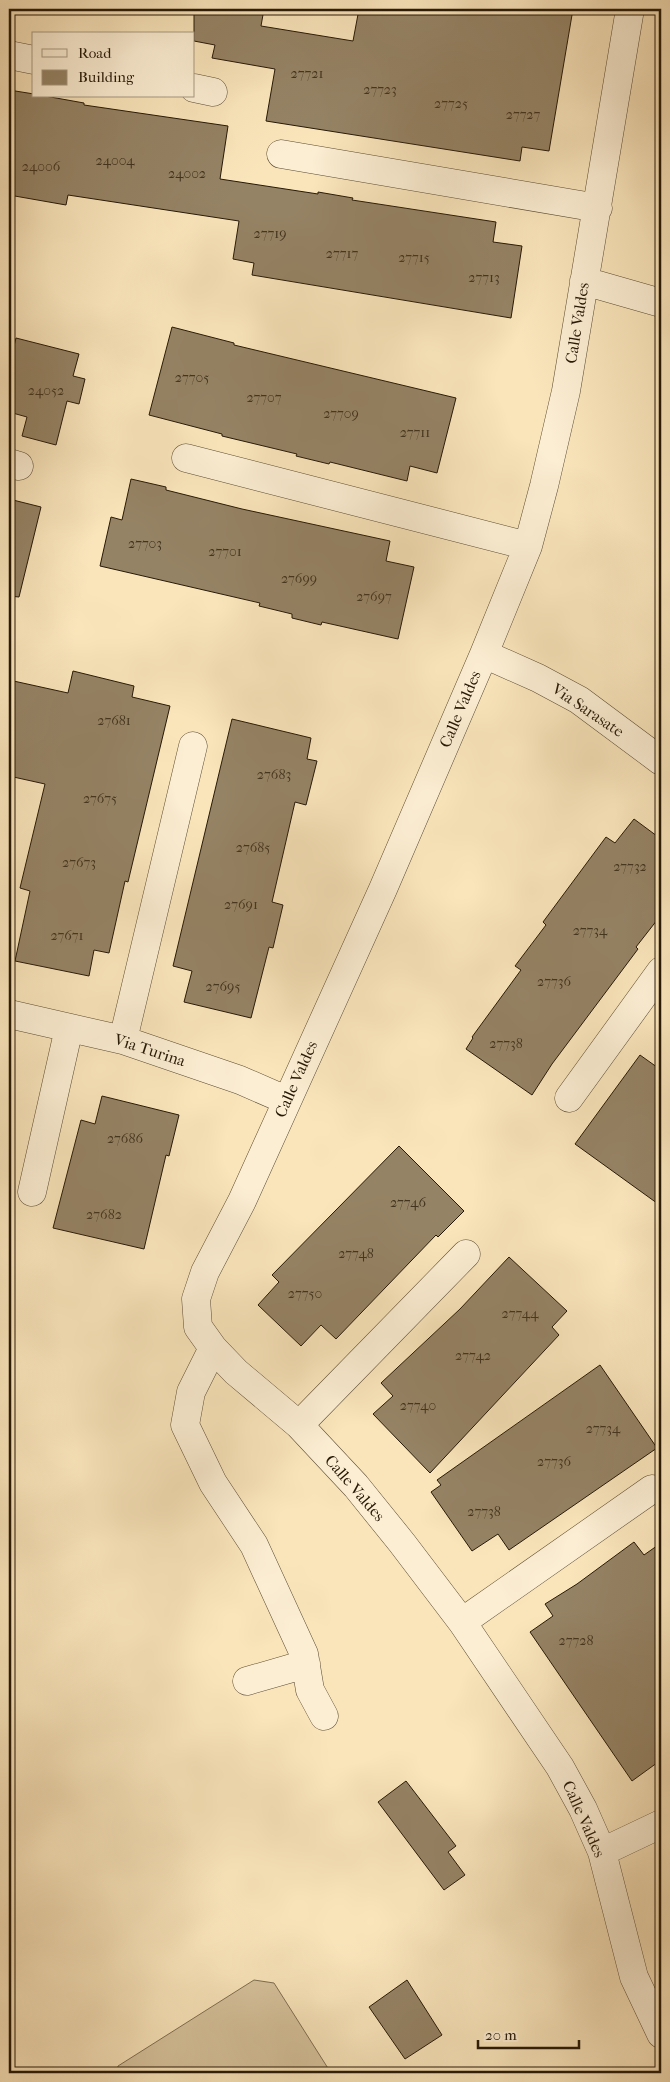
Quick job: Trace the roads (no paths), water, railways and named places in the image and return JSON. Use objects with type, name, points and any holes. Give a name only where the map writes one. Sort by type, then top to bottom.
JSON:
[{"type":"street","name":"Calle Valdes","points":[[630,9],[566,391],[528,546],[484,654],[383,889],[242,1201],[206,1272],[196,1299],[198,1327],[213,1348],[236,1372],[299,1426],[356,1486],[462,1622],[560,1767],[583,1808],[602,1852],[634,1977],[661,2034]]},
{"type":"street","points":[[9,55],[32,60]]},
{"type":"street","points":[[281,154],[598,208]]},
{"type":"street","points":[[584,281],[661,303]]},
{"type":"street","points":[[186,458],[528,546]]},
{"type":"street","name":"Via Sarasate","points":[[484,654],[538,678],[579,700],[661,761]]},
{"type":"street","points":[[124,1040],[193,746]]},
{"type":"street","points":[[569,1098],[661,971]]},
{"type":"street","name":"Via Turina","points":[[9,1014],[124,1040],[240,1080],[286,1100]]},
{"type":"street","points":[[32,1192],[69,1028]]},
{"type":"street","points":[[299,1426],[466,1254]]},
{"type":"street","points":[[213,1348],[191,1392],[185,1425],[213,1483],[254,1545],[304,1654],[310,1690],[324,1716]]},
{"type":"street","points":[[462,1622],[652,1489]]},
{"type":"street","points":[[247,1681],[306,1664]]},
{"type":"street","points":[[602,1852],[661,1824]]}]
